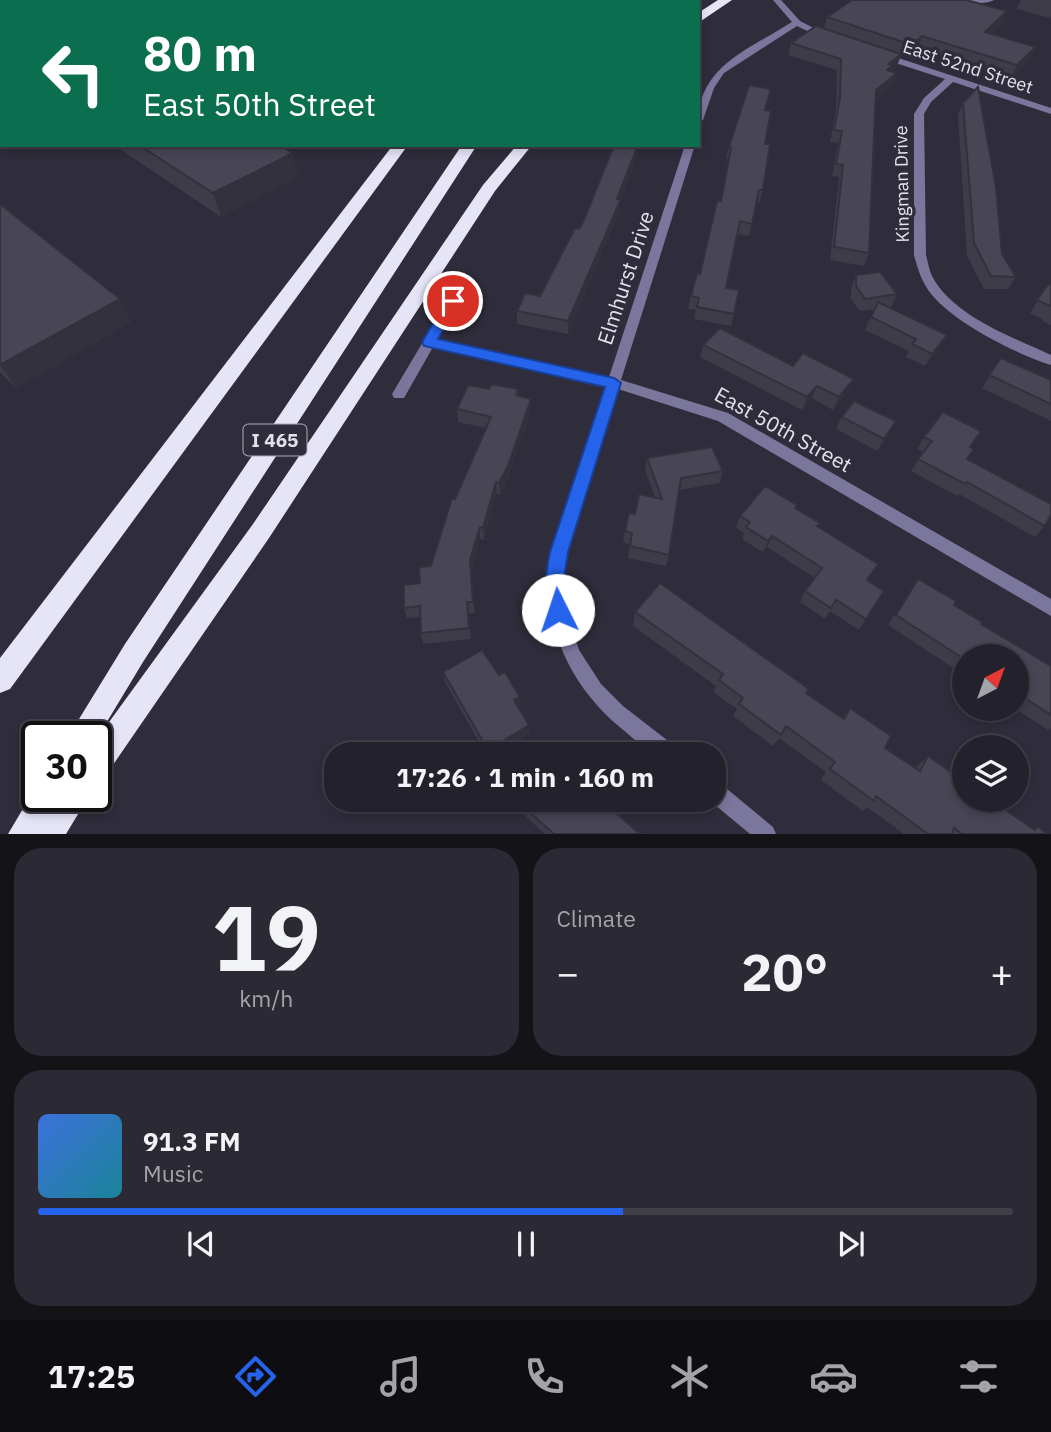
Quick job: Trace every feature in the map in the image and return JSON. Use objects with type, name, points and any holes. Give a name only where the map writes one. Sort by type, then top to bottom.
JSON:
[{"type":"highway","points":[[700,18],[726,0]]},
{"type":"highway","points":[[0,680],[400,147]]},
{"type":"highway","name":"I 465","points":[[92,721],[134,653],[469,147]]},
{"type":"highway","points":[[112,742],[261,531],[489,188],[523,147]]},
{"type":"highway","points":[[23,834],[36,812]]},
{"type":"highway","points":[[48,834],[63,812]]},
{"type":"street","points":[[777,0],[797,23],[835,40]]},
{"type":"street","points":[[970,0],[990,0]]},
{"type":"street","points":[[700,114],[709,88],[722,71],[797,23]]},
{"type":"street","name":"East 52nd Street","points":[[874,53],[1051,111]]},
{"type":"street","name":"Kingman Drive","points":[[952,78],[923,104],[918,118],[921,263],[941,296],[973,322],[1051,360]]},
{"type":"street","name":"Elmhurst Drive","points":[[654,742],[608,705],[586,678],[565,639],[555,595],[557,560],[689,147]]},
{"type":"street","points":[[399,394],[453,301]]},
{"type":"street","name":"East 50th Street","points":[[429,342],[614,383],[686,402],[723,417],[1051,608]]},
{"type":"street","points":[[726,801],[766,834]]},
{"type":"building","points":[[852,0],[966,0],[1007,11],[985,32],[1036,47],[1017,65],[922,36],[912,45],[827,17]]},
{"type":"building","points":[[816,26],[901,54],[889,64],[893,65],[887,70],[897,73],[876,90],[869,253],[834,247],[843,165],[836,164],[842,131],[834,130],[840,98],[841,59],[791,43]]},
{"type":"building","points":[[749,85],[771,89],[765,110],[771,111],[765,144],[770,144],[763,190],[759,190],[752,224],[740,221],[726,288],[739,290],[734,314],[697,307],[699,298],[691,296],[697,273],[700,274],[717,201],[721,201],[731,148],[729,147]]},
{"type":"building","points":[[978,87],[996,188],[1002,254],[1016,277],[991,276],[974,243],[963,103]]},
{"type":"building","points":[[142,147],[282,147],[293,153],[213,193]]},
{"type":"building","points":[[613,147],[637,147],[617,199],[621,199],[568,321],[517,311],[525,293],[540,296],[575,228],[579,229]]},
{"type":"building","points":[[0,204],[120,299],[0,365]]},
{"type":"building","points":[[880,272],[897,294],[865,299],[856,286],[856,275]]},
{"type":"building","points":[[1048,284],[1051,285],[1051,306],[1037,300]]},
{"type":"building","points":[[878,302],[947,335],[932,354],[912,344],[916,339],[871,317]]},
{"type":"building","points":[[720,328],[793,366],[803,353],[854,379],[839,397],[817,386],[807,397],[703,345]]},
{"type":"building","points":[[1001,358],[1051,380],[1051,404],[989,375]]},
{"type":"building","points":[[492,384],[518,389],[516,395],[531,399],[508,466],[499,483],[496,482],[483,528],[480,527],[470,560],[473,602],[467,602],[469,628],[421,633],[420,606],[404,608],[404,585],[420,583],[419,567],[431,566],[452,498],[455,499],[491,417],[457,409],[468,385],[489,389]]},
{"type":"building","points":[[854,401],[896,421],[884,439],[842,417]]},
{"type":"building","points":[[943,412],[981,431],[970,447],[974,449],[967,459],[1051,504],[1051,514],[1045,526],[967,482],[965,484],[918,459],[932,441],[924,437]]},
{"type":"building","points":[[712,447],[723,471],[681,478],[669,555],[630,546],[632,533],[625,531],[629,513],[635,514],[639,494],[662,499],[647,458]]},
{"type":"building","points":[[765,486],[797,505],[795,508],[820,523],[817,526],[878,564],[867,580],[884,591],[866,619],[836,600],[831,608],[805,591],[822,568],[772,536],[768,541],[746,527],[750,522],[740,516]]},
{"type":"building","points":[[918,579],[956,601],[954,605],[1014,644],[952,644],[952,651],[896,615]]},
{"type":"building","points":[[660,583],[809,689],[806,693],[844,719],[850,708],[891,736],[885,748],[920,771],[928,756],[952,773],[952,812],[1009,812],[1035,830],[1037,826],[1047,834],[962,834],[954,828],[952,834],[928,834],[876,796],[874,801],[830,769],[835,762],[786,726],[781,735],[739,704],[743,698],[719,680],[723,674],[635,612]]},
{"type":"building","points":[[482,650],[499,675],[505,672],[520,697],[514,700],[529,725],[501,742],[483,742],[443,672]]},
{"type":"building","points":[[1029,653],[1051,666],[1051,715],[1029,701]]},
{"type":"building","points":[[529,812],[615,812],[640,834],[554,834]]},
{"type":"route","points":[[453,301],[429,342],[614,383],[557,560],[555,595],[558,610]]}]
